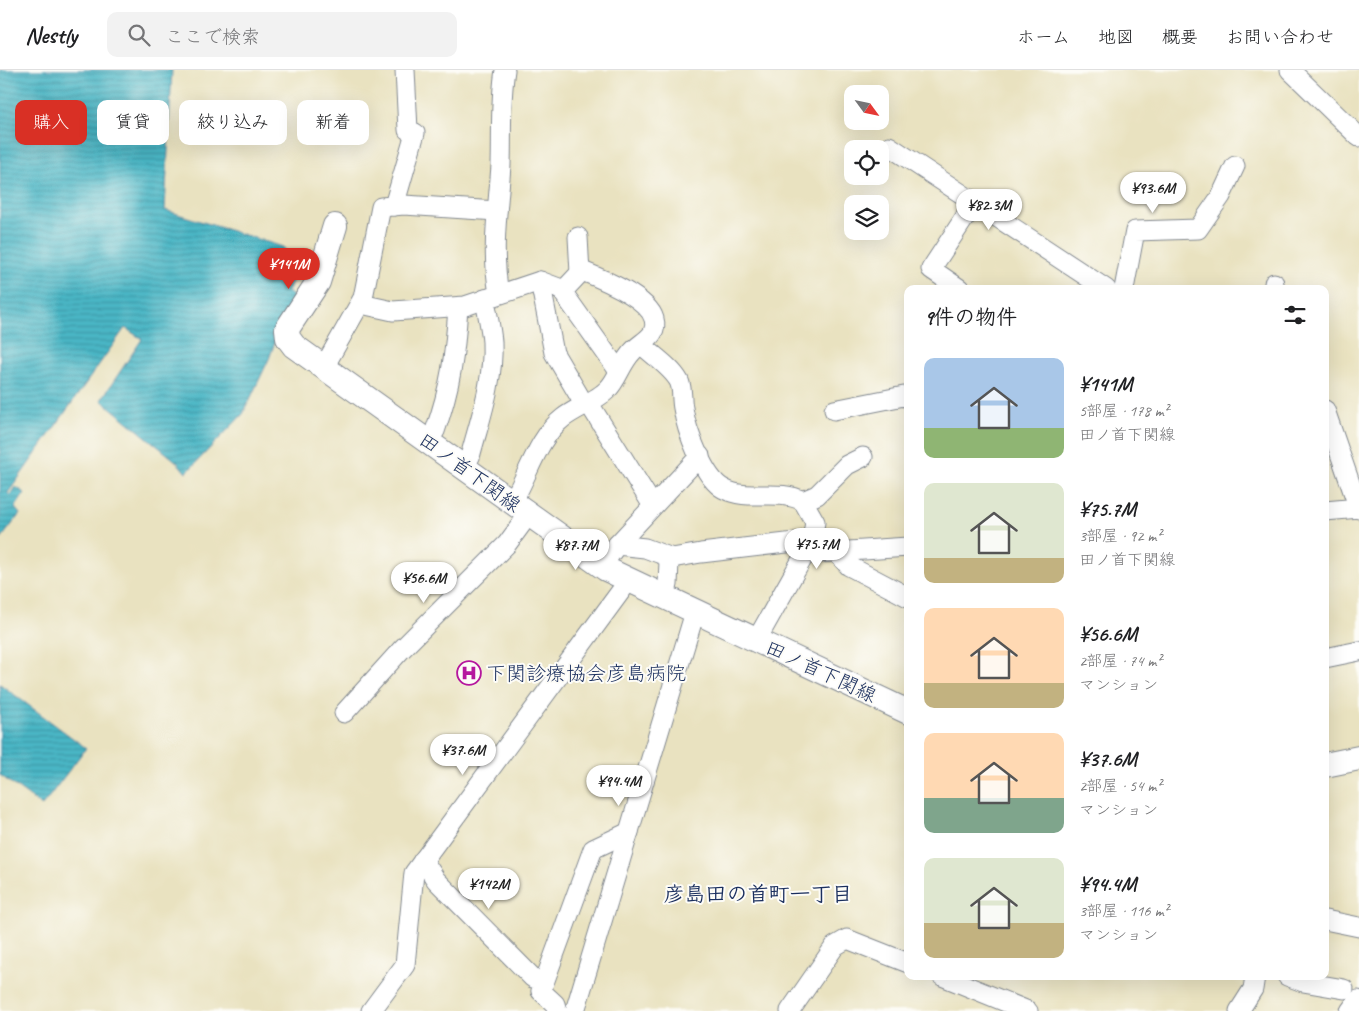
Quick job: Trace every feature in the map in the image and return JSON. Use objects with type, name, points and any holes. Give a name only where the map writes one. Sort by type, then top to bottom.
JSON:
[{"type":"main road","name":"田ノ首下関線","points":[[335,226],[318,282],[287,329],[288,338],[294,346],[606,569],[904,710]]},
{"type":"main road","points":[[1329,764],[1359,758]]},
{"type":"street","points":[[324,367],[361,304],[388,207],[414,132],[408,130],[405,70]]},
{"type":"street","points":[[470,457],[489,383],[492,359],[492,297],[501,166],[502,90],[505,70]]},
{"type":"street","points":[[1290,70],[1359,137]]},
{"type":"street","points":[[889,146],[1100,285]]},
{"type":"street","points":[[1125,285],[1135,231],[1198,229],[1221,196],[1235,166]]},
{"type":"street","points":[[954,285],[931,269],[975,202]]},
{"type":"street","points":[[388,207],[497,211]]},
{"type":"street","points":[[564,290],[580,273],[578,237]]},
{"type":"street","points":[[518,491],[550,430],[586,403],[608,390],[618,370],[628,356],[654,332],[655,321],[644,305],[617,287],[580,270]]},
{"type":"street","points":[[361,304],[393,311],[458,306],[540,281],[564,290]]},
{"type":"street","points":[[540,281],[554,353],[653,506]]},
{"type":"street","points":[[564,290],[564,294],[618,370]]},
{"type":"street","points":[[435,431],[448,393],[452,373],[458,306]]},
{"type":"street","points":[[643,343],[643,346],[676,377],[680,384],[687,424],[700,456],[716,482],[724,489],[753,495],[792,496],[803,501],[815,522],[812,540],[701,552],[672,558],[645,548],[613,550],[700,456]]},
{"type":"street","points":[[834,410],[904,396]]},
{"type":"street","points":[[1329,422],[1359,509],[1329,511]]},
{"type":"street","points":[[803,501],[817,495],[847,465],[863,457]]},
{"type":"street","points":[[344,713],[401,650],[508,544],[529,514]]},
{"type":"street","points":[[756,641],[805,554],[904,547]]},
{"type":"street","points":[[836,552],[849,566],[904,595]]},
{"type":"street","points":[[668,585],[669,560],[672,558]]},
{"type":"street","points":[[371,1011],[405,965],[414,872],[629,580]]},
{"type":"street","points":[[575,1011],[695,612]]},
{"type":"street","points":[[1329,657],[1359,651]]},
{"type":"street","points":[[537,984],[593,849],[629,832]]},
{"type":"street","points":[[423,860],[436,880],[551,999],[557,1011]]},
{"type":"street","points":[[1329,921],[1359,927]]},
{"type":"street","points":[[790,1011],[835,946],[847,939],[904,961]]},
{"type":"street","points":[[952,980],[1028,1011]]},
{"type":"street","points":[[1239,1011],[1253,989],[1254,980]]},
{"type":"street","points":[[1298,980],[1351,1000]]},
{"type":"water","points":[[0,70],[172,70],[169,130],[169,100],[97,100],[97,145],[168,145],[165,210],[283,247],[286,251],[293,279],[288,292],[298,300],[280,328],[269,359],[243,414],[186,473],[177,462],[101,400],[142,339],[125,328],[8,493],[10,496],[16,487],[25,493],[15,508],[20,514],[0,540]]},
{"type":"water","points":[[0,684],[86,748],[42,806],[0,775]]},
{"type":"place","name":"下関診療協会彦島病院","points":[[469,673]]},
{"type":"district","name":"彦島田の首町一丁目","points":[[758,894]]}]
